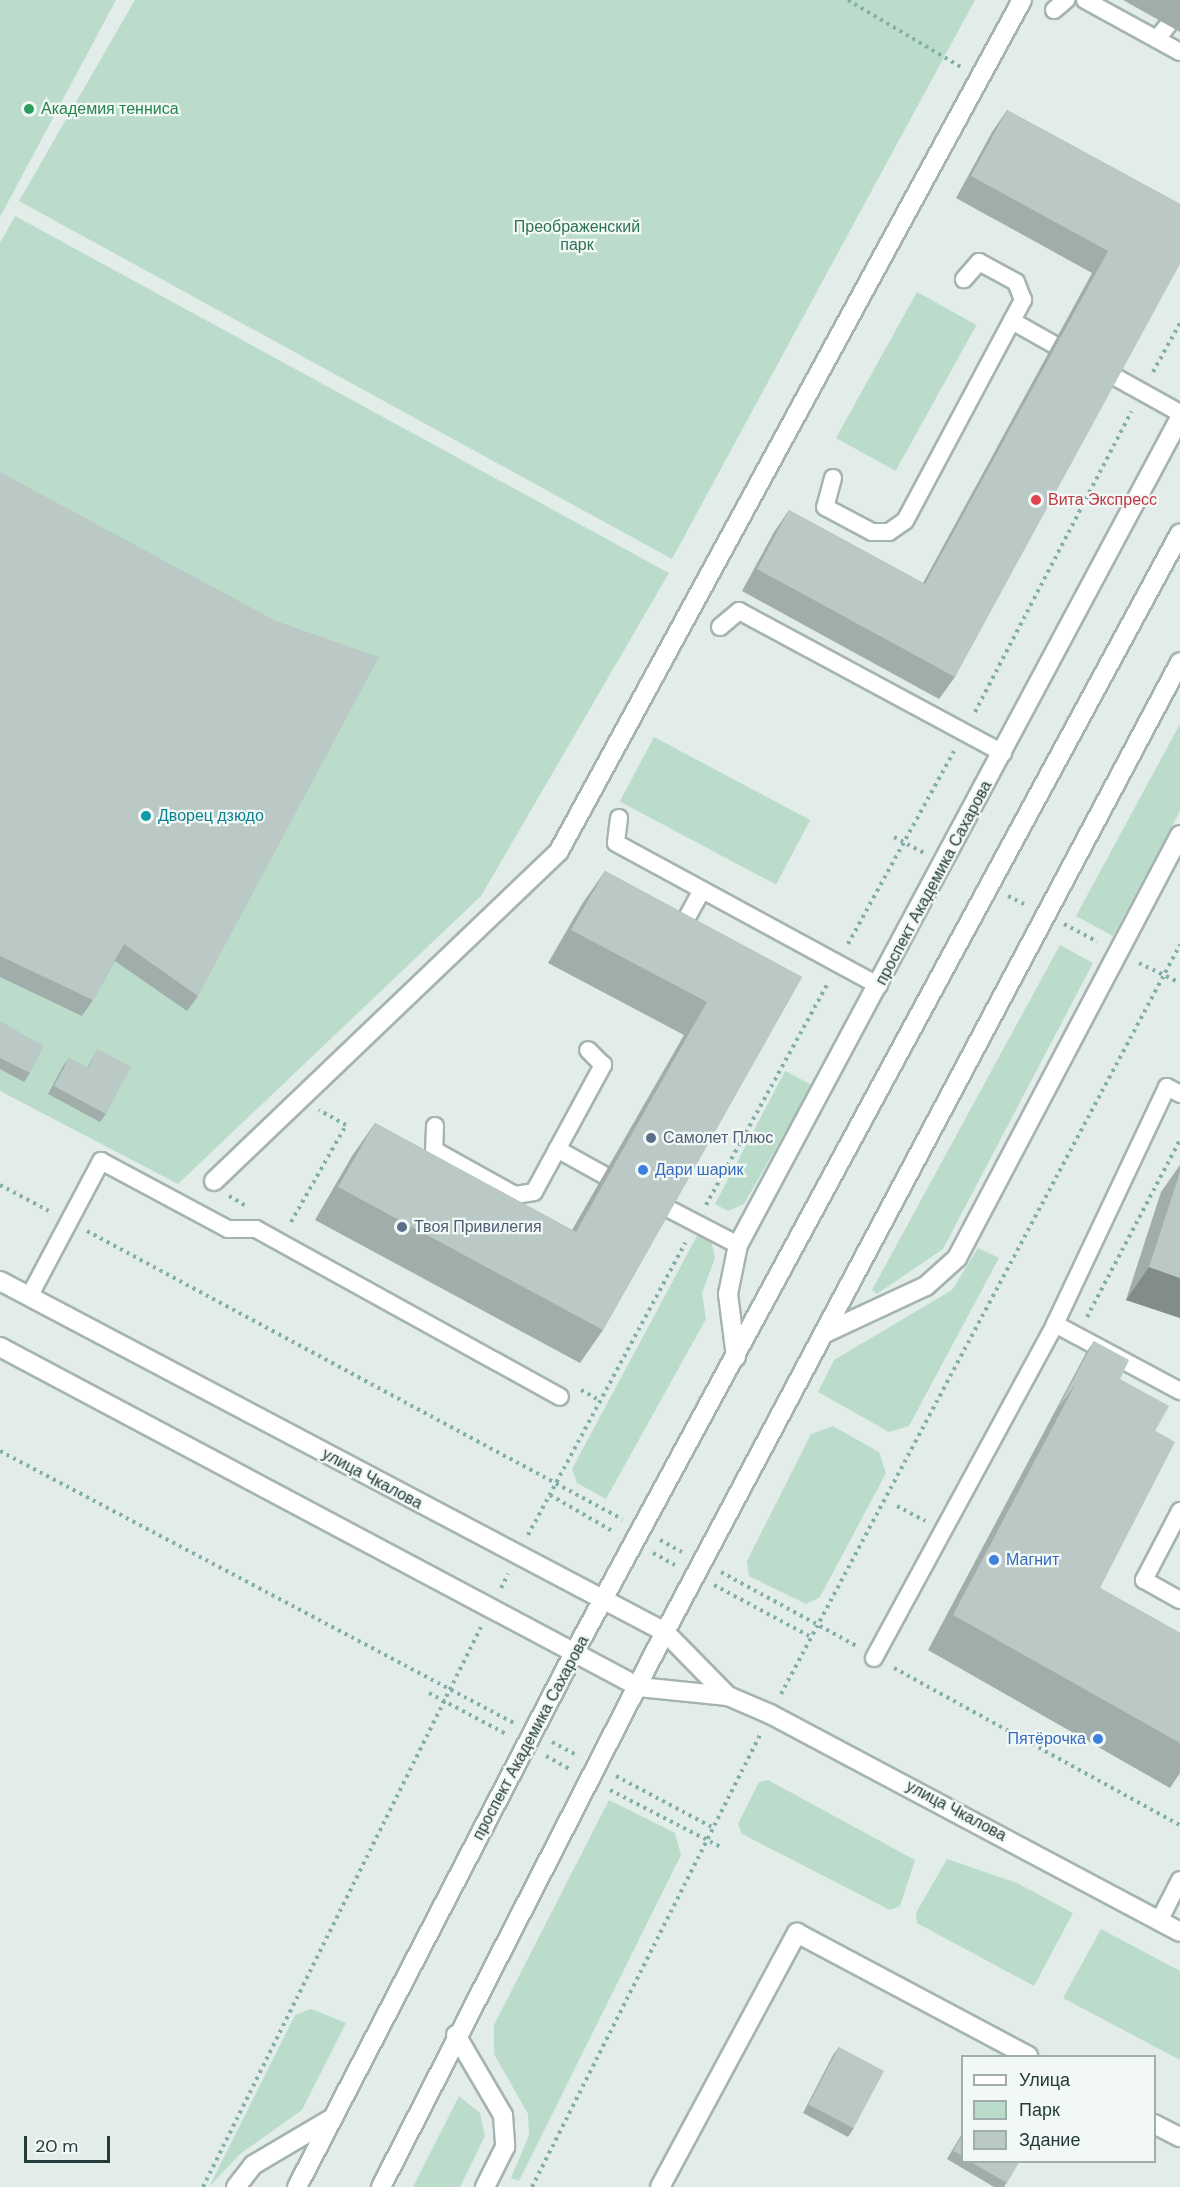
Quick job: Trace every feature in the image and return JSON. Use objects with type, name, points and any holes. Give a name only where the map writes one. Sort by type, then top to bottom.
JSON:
[{"type":"street","points":[[214,1181],[303,1101],[559,851],[1022,0]]},
{"type":"street","name":"проспект Академика Сахарова","points":[[736,1357],[728,1294],[738,1245],[879,986],[1180,418]]},
{"type":"street","name":"проспект Академика Сахарова","points":[[297,2187],[329,2120],[574,1653],[643,1531],[986,884],[1180,533]]},
{"type":"street","points":[[381,2187],[456,2036],[639,1687],[665,1632],[1180,662]]},
{"type":"street","points":[[825,1333],[926,1286],[957,1258],[1180,835]]},
{"type":"street","name":"улица Чкалова","points":[[0,1281],[665,1632],[728,1696]]},
{"type":"street","name":"улица Чкалова","points":[[0,1347],[490,1610],[639,1687],[728,1696],[770,1714],[1180,1932]]},
{"type":"street","points":[[660,2187],[797,1933],[1026,2055]]},
{"type":"street","points":[[456,2036],[503,2115],[505,2147],[485,2187]]},
{"type":"street","points":[[236,2187],[253,2165],[329,2120]]},
{"type":"street","points":[[1156,2125],[1180,2137]]},
{"type":"lane","points":[[1085,0],[1180,51]]},
{"type":"lane","points":[[1157,39],[1168,25]]},
{"type":"lane","points":[[833,478],[825,507],[872,532],[889,532],[905,520],[1023,300],[1016,282],[979,262],[964,279]]},
{"type":"lane","points":[[1012,321],[1053,344]]},
{"type":"lane","points":[[1114,377],[1180,413]]},
{"type":"lane","points":[[720,627],[739,611],[1003,753]]},
{"type":"lane","points":[[619,818],[616,843],[879,986]]},
{"type":"lane","points":[[669,951],[702,890]]},
{"type":"lane","points":[[435,1126],[434,1150],[515,1195],[534,1192],[603,1065],[588,1050]]},
{"type":"lane","points":[[874,1658],[1055,1324],[1167,1087],[1180,1094]]},
{"type":"lane","points":[[557,1149],[604,1175]]},
{"type":"lane","points":[[29,1297],[71,1223],[101,1161],[228,1229],[256,1228],[560,1397]]},
{"type":"lane","points":[[667,1208],[738,1245]]},
{"type":"lane","points":[[1055,1324],[1180,1391]]},
{"type":"lane","points":[[1180,1511],[1144,1580],[1180,1600]]},
{"type":"lane","points":[[1159,1921],[1180,1880]]},
{"type":"path","points":[[848,0],[980,78]]},
{"type":"path","points":[[203,2187],[517,1555],[965,732],[1180,323]]},
{"type":"path","points":[[532,2187],[770,1714],[1180,945]]},
{"type":"path","points":[[291,1222],[346,1125],[303,1101]]},
{"type":"path","points":[[0,1185],[546,1475],[702,1563],[819,1623],[874,1658],[1180,1825]]},
{"type":"path","points":[[0,1451],[448,1690]]},
{"type":"green space","name":"Академия тенниса","points":[[0,0],[116,0],[0,217]]},
{"type":"green space","name":"Преображенский парк","points":[[135,0],[975,0],[672,559],[19,201]]},
{"type":"green space","points":[[15,216],[669,573],[481,896],[178,1184],[0,1091],[0,243]]},
{"type":"green space","points":[[917,292],[976,325],[896,471],[836,438]]},
{"type":"green space","points":[[1180,724],[1180,811],[1113,936],[1076,916]]},
{"type":"green space","points":[[654,737],[810,820],[776,885],[620,801]]},
{"type":"green space","points":[[1060,945],[1093,963],[943,1249],[877,1294],[872,1290]]},
{"type":"green space","points":[[785,1071],[812,1085],[744,1204],[728,1211],[715,1204]]},
{"type":"green space","points":[[698,1234],[711,1240],[715,1258],[702,1293],[706,1319],[606,1499],[577,1483],[572,1469]]},
{"type":"green space","points":[[978,1248],[999,1258],[909,1426],[889,1432],[818,1392],[834,1360],[952,1290]]},
{"type":"green space","points":[[833,1426],[879,1452],[886,1473],[820,1597],[806,1604],[749,1576],[747,1561],[811,1434]]},
{"type":"green space","points":[[768,1780],[915,1860],[900,1906],[890,1910],[742,1834],[738,1824],[759,1782]]},
{"type":"green space","points":[[609,1800],[675,1833],[681,1855],[519,2181],[511,2178],[529,2135],[528,2114],[494,2054],[494,2025]]},
{"type":"green space","points":[[947,1859],[1017,1883],[1073,1913],[1034,1986],[917,1923],[916,1913]]},
{"type":"green space","points":[[1101,1929],[1180,1971],[1180,2060],[1063,1998]]},
{"type":"green space","points":[[311,2009],[346,2023],[302,2110],[240,2154],[209,2187],[295,2015]]},
{"type":"green space","points":[[459,2096],[480,2113],[485,2136],[460,2187],[413,2187]]},
{"type":"building","points":[[1007,110],[1180,204],[1180,264],[955,677],[757,569],[789,510],[925,584],[1108,251],[971,176]]},
{"type":"building","name":"Дворец дзюдо","points":[[0,472],[276,621],[379,657],[198,996],[124,944],[93,1000],[0,956]]},
{"type":"building","points":[[605,871],[802,977],[603,1330],[338,1187],[375,1123],[576,1232],[707,1002],[571,930]]},
{"type":"building","points":[[0,1021],[44,1046],[30,1073],[0,1058]]},
{"type":"building","points":[[98,1049],[131,1067],[106,1114],[54,1086],[69,1058],[88,1068]]},
{"type":"building","points":[[1180,1172],[1180,1278],[1149,1267]]},
{"type":"building","points":[[1094,1341],[1129,1360],[1120,1379],[1169,1406],[1155,1431],[1075,1385],[1058,1408]]},
{"type":"building","points":[[1075,1385],[1175,1442],[1100,1588],[1180,1633],[1180,1743],[953,1615]]},
{"type":"building","points":[[839,2047],[884,2071],[854,2128],[808,2104]]},
{"type":"building","points":[[961,2137],[961,2155],[953,2151]]},
{"type":"building","points":[[973,2163],[1018,2163],[1007,2183]]},
{"type":"place","name":"Академия тенниса","points":[[29,109]]},
{"type":"place","name":"Вита Экспресс","points":[[1036,500]]},
{"type":"place","name":"Дворец дзюдо","points":[[146,816]]},
{"type":"place","name":"Самолет Плюс","points":[[651,1138]]},
{"type":"place","name":"Дари шарик","points":[[643,1170]]},
{"type":"place","name":"Твоя Привилегия","points":[[402,1227]]},
{"type":"place","name":"Магнит","points":[[994,1560]]},
{"type":"place","name":"Пятёрочка","points":[[1098,1739]]}]
